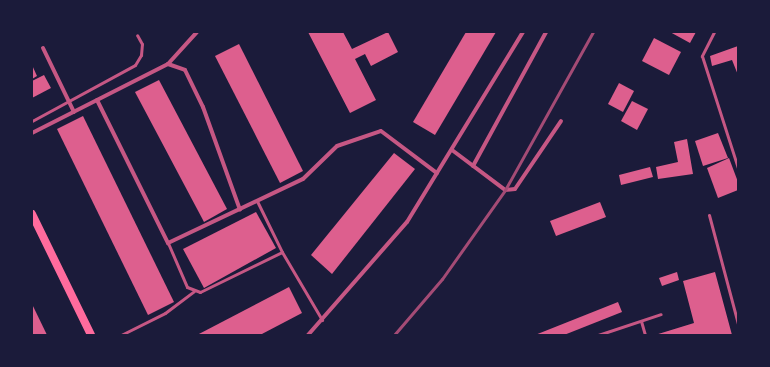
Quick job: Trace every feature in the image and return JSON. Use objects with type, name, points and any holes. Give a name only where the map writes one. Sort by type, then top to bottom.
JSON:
[{"type":"main road","points":[[32,214],[91,335]]},
{"type":"street","points":[[32,133],[168,64],[197,32]]},
{"type":"street","points":[[308,335],[407,222],[523,32]]},
{"type":"street","points":[[473,166],[546,32]]},
{"type":"street","points":[[43,48],[74,112]]},
{"type":"street","points":[[168,64],[185,70],[200,100],[240,210]]},
{"type":"street","points":[[97,100],[168,244],[303,179],[337,146],[381,131],[437,173]]},
{"type":"street","points":[[452,150],[505,190],[515,189],[561,121]]},
{"type":"lane","points":[[714,32],[702,56],[738,168]]},
{"type":"lane","points":[[32,121],[135,65],[141,55],[142,44],[137,35]]},
{"type":"lane","points":[[257,201],[282,252],[322,320]]},
{"type":"lane","points":[[709,215],[738,324]]},
{"type":"lane","points":[[168,244],[187,287],[194,292],[200,292],[282,252]]},
{"type":"lane","points":[[121,335],[165,313],[194,292]]},
{"type":"lane","points":[[598,335],[661,314]]},
{"type":"lane","points":[[641,321],[645,335]]},
{"type":"building","points":[[308,32],[343,32],[352,49],[388,32],[398,52],[371,66],[365,54],[355,59],[376,100],[350,113]]},
{"type":"building","points":[[466,32],[496,32],[435,135],[413,122]]},
{"type":"building","points":[[670,32],[696,32],[690,43]]},
{"type":"building","points":[[654,38],[681,52],[669,75],[642,61]]},
{"type":"building","points":[[239,44],[303,171],[280,183],[215,56]]},
{"type":"building","points":[[738,46],[738,75],[732,60],[712,66],[710,56]]},
{"type":"building","points":[[32,65],[37,76],[32,79]]},
{"type":"building","points":[[44,75],[51,88],[32,98],[32,81]]},
{"type":"building","points":[[159,80],[227,209],[204,222],[135,92]]},
{"type":"building","points":[[619,83],[634,91],[623,112],[608,104]]},
{"type":"building","points":[[632,101],[648,109],[637,130],[621,121]]},
{"type":"building","points":[[83,116],[174,302],[148,315],[57,129]]},
{"type":"building","points":[[718,133],[728,158],[703,166],[695,141]]},
{"type":"building","points":[[687,139],[693,174],[658,179],[656,167],[678,162],[674,142]]},
{"type":"building","points":[[394,153],[415,169],[332,274],[311,255]]},
{"type":"building","points":[[729,158],[738,182],[738,190],[718,198],[707,168]]},
{"type":"building","points":[[650,167],[653,177],[621,185],[619,175]]},
{"type":"building","points":[[600,202],[606,217],[556,236],[550,221]]},
{"type":"building","points":[[256,212],[276,248],[204,288],[183,249]]},
{"type":"building","points":[[677,272],[679,280],[662,286],[659,278]]},
{"type":"building","points":[[715,272],[732,335],[655,335],[694,323],[683,281]]},
{"type":"building","points":[[289,287],[302,313],[260,335],[197,335]]},
{"type":"building","points":[[618,302],[622,312],[564,335],[535,335]]},
{"type":"building","points":[[32,304],[47,335],[32,335]]},
{"type":"railway","points":[[394,335],[442,279],[505,190],[593,32]]}]
